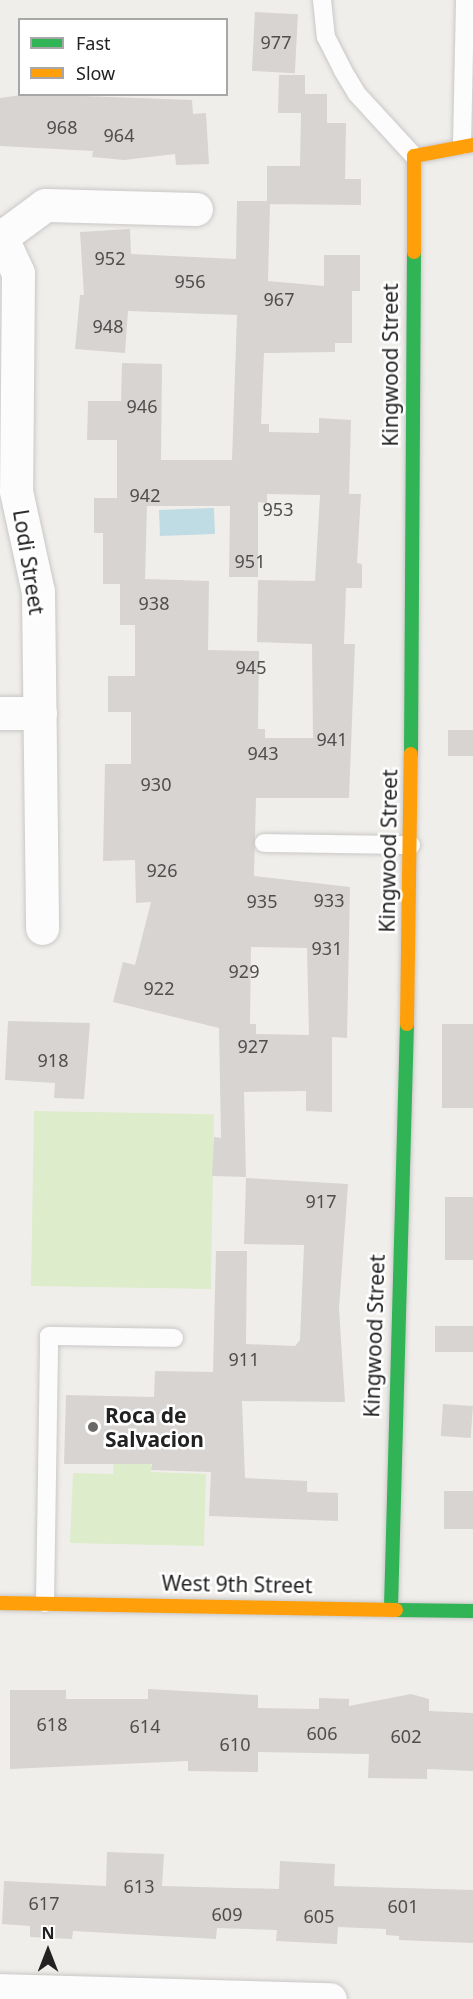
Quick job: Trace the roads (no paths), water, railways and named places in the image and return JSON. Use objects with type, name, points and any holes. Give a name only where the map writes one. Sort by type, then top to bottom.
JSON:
[{"type":"street","points":[[414,156],[467,145]]},
{"type":"street","name":"Kingwood Street","points":[[391,1607],[411,846],[414,156]]},
{"type":"street","name":"Lodi Street","points":[[42,928],[38,592],[16,491],[18,273],[2,235],[45,205],[196,209]]},
{"type":"street","points":[[0,712],[40,713]]},
{"type":"street","name":"West 9th Street","points":[[0,1603],[391,1607],[473,1611]]},
{"type":"street","points":[[0,1990],[330,1999]]},
{"type":"lane","points":[[322,0],[326,37],[342,69],[357,94],[414,156]]},
{"type":"lane","points":[[465,0],[467,145]]},
{"type":"lane","points":[[264,843],[411,846]]},
{"type":"lane","points":[[45,1603],[49,1336],[174,1338]]},
{"type":"water","points":[[214,508],[215,534],[160,536],[159,510]]},
{"type":"place","name":"Roca de Salvacion","points":[[93,1427]]}]
